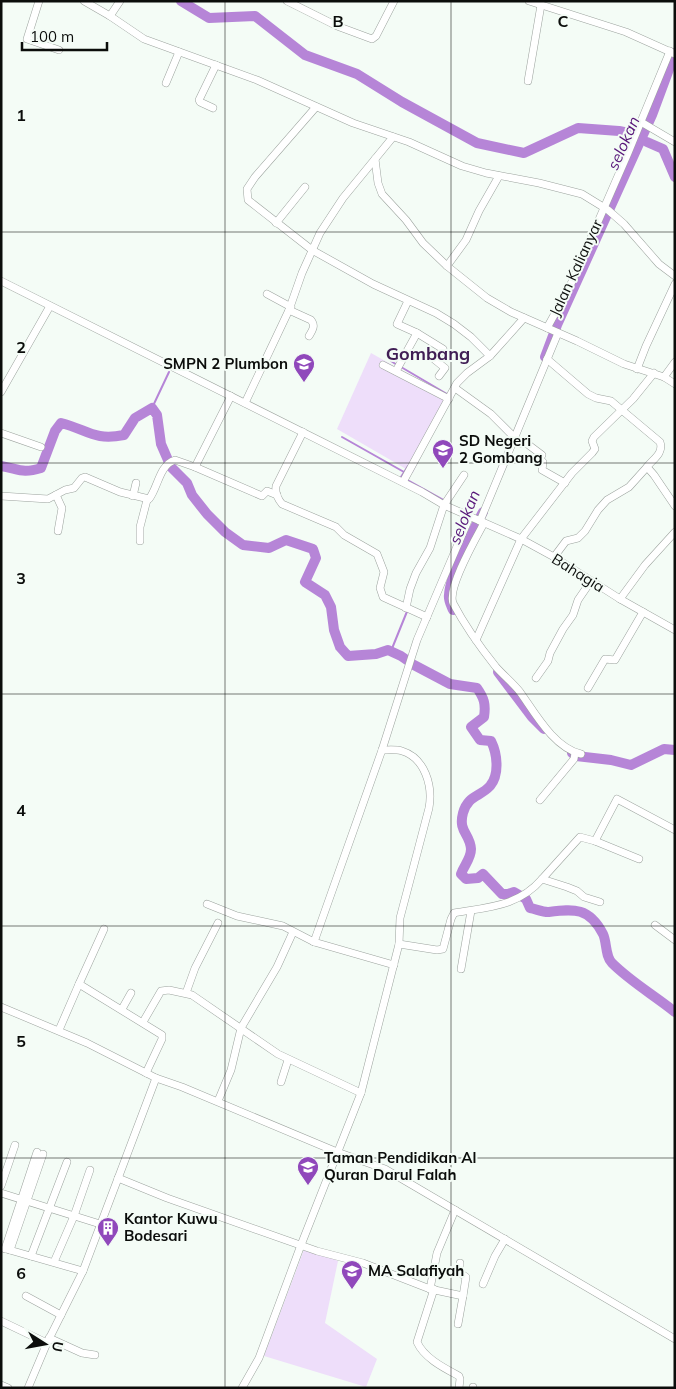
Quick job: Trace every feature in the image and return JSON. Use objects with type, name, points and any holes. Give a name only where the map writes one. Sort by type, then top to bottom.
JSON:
[{"type":"street","points":[[39,1],[27,39],[60,50]]},
{"type":"street","points":[[84,1],[140,36],[262,82],[353,124],[393,137],[462,166],[499,176],[574,191],[608,210],[643,244],[659,264],[675,276]]},
{"type":"street","points":[[110,16],[120,1]]},
{"type":"street","points":[[287,1],[337,26],[372,39],[384,23],[394,1]]},
{"type":"street","points":[[528,1],[612,27],[672,52]]},
{"type":"street","points":[[528,82],[541,5]]},
{"type":"street","points":[[166,83],[180,52]]},
{"type":"street","name":"Jalan Kalianyar","points":[[478,520],[547,359],[563,301],[608,210],[628,153],[644,125],[672,52]]},
{"type":"street","points":[[213,108],[199,100],[216,65]]},
{"type":"street","points":[[316,107],[255,177],[247,189],[248,200],[312,250],[454,324],[471,337],[490,356]]},
{"type":"street","points":[[644,125],[675,142]]},
{"type":"street","points":[[245,403],[290,309],[320,233],[339,204],[393,137]]},
{"type":"street","points":[[375,159],[378,183],[382,194],[406,220],[423,243],[447,266],[487,298],[524,318],[624,364],[654,373],[675,384]]},
{"type":"street","points":[[447,266],[466,240],[479,211],[499,176]]},
{"type":"street","points":[[276,223],[305,186]]},
{"type":"street","name":"Bahagia","points":[[1,281],[303,432],[405,480],[478,520],[521,539],[675,630]]},
{"type":"street","points":[[637,369],[675,284]]},
{"type":"street","points":[[266,294],[314,323],[309,336]]},
{"type":"street","points":[[408,301],[397,324],[443,349],[435,360],[445,368],[439,376]]},
{"type":"street","points":[[1,392],[50,306]]},
{"type":"street","points":[[405,480],[446,397],[467,373],[490,356],[524,318]]},
{"type":"street","points":[[397,368],[417,334]]},
{"type":"street","points":[[547,359],[588,394],[596,398],[611,400],[661,444],[661,451],[629,487],[607,500],[578,538],[566,541],[554,557]]},
{"type":"street","points":[[664,377],[675,362]]},
{"type":"street","points":[[383,365],[397,368],[446,397]]},
{"type":"street","points":[[476,640],[521,539],[564,483],[594,450],[595,447],[592,441],[594,438],[633,399],[654,373]]},
{"type":"street","points":[[455,388],[491,414],[521,444],[526,443],[534,448],[542,455],[540,459],[542,470],[564,483]]},
{"type":"street","points":[[195,467],[231,396]]},
{"type":"street","points":[[303,432],[276,486],[277,496],[282,504],[336,527],[344,535],[377,554],[384,572],[380,593],[383,597],[427,617]]},
{"type":"street","points":[[1,433],[40,447]]},
{"type":"street","points":[[140,541],[140,528],[147,500],[150,498],[169,463],[176,460],[262,496],[267,491],[277,496]]},
{"type":"street","points":[[647,467],[675,506]]},
{"type":"street","points":[[408,609],[410,588],[430,548],[447,504],[464,474]]},
{"type":"street","points":[[2,498],[45,499],[74,488],[85,477],[147,500]]},
{"type":"street","points":[[134,496],[136,483]]},
{"type":"street","points":[[56,495],[62,508],[58,531]]},
{"type":"street","points":[[314,942],[427,617],[478,520]]},
{"type":"street","points":[[478,520],[451,595],[451,600],[476,640],[496,667],[519,691],[545,727],[559,742],[576,755],[540,800]]},
{"type":"street","points":[[620,599],[645,565],[675,532]]},
{"type":"street","points":[[536,678],[548,661],[562,629],[573,615],[578,600],[591,581]]},
{"type":"street","points":[[588,688],[606,659],[614,660],[643,612]]},
{"type":"street","points":[[242,1388],[259,1358],[361,1093],[399,944],[400,918],[429,808],[430,793],[426,776],[416,760],[401,750],[382,750]]},
{"type":"street","points":[[595,841],[617,799],[675,830]]},
{"type":"street","points":[[399,944],[437,950],[443,949],[452,915],[496,906],[522,896],[536,886],[579,838],[595,841],[639,858]]},
{"type":"street","points":[[542,879],[567,887],[577,891],[584,897],[600,902]]},
{"type":"street","points":[[207,904],[237,916],[283,926],[314,942],[394,965]]},
{"type":"street","points":[[461,969],[471,911]]},
{"type":"street","points":[[186,993],[195,968],[218,923]]},
{"type":"street","points":[[655,925],[675,940]]},
{"type":"street","points":[[59,1030],[104,929]]},
{"type":"street","points":[[218,1101],[231,1070],[240,1028],[277,967],[293,932]]},
{"type":"street","points":[[79,984],[160,1033],[163,1037],[146,1073]]},
{"type":"street","points":[[143,1022],[161,991],[169,990],[186,993],[197,997],[288,1060],[361,1093]]},
{"type":"street","points":[[122,1009],[131,993]]},
{"type":"street","points":[[1,1006],[126,1061],[156,1078],[218,1101],[338,1152],[385,1169],[675,1339]]},
{"type":"street","points":[[281,1082],[288,1060]]},
{"type":"street","points":[[28,1388],[48,1341],[83,1271],[156,1078]]},
{"type":"street","points":[[1,1186],[15,1145]]},
{"type":"street","points":[[40,1153],[5,1249],[83,1271]]},
{"type":"street","points":[[30,1256],[67,1162]]},
{"type":"street","points":[[54,1262],[74,1216],[90,1170]]},
{"type":"street","points":[[118,1178],[330,1255],[363,1263],[432,1289],[463,1296]]},
{"type":"street","points":[[1,1193],[100,1224]]},
{"type":"street","points":[[454,1210],[437,1253],[432,1289],[417,1342],[424,1353],[459,1376],[459,1388]]},
{"type":"street","points":[[482,1284],[494,1256],[505,1238]]},
{"type":"street","points":[[458,1324],[466,1277],[460,1273],[460,1263]]},
{"type":"street","points":[[26,1296],[61,1316]]},
{"type":"street","points":[[1,1321],[48,1341],[82,1353],[95,1355]]},
{"type":"street","points":[[1,1385],[8,1388]]},
{"type":"shaded area","points":[[371,353],[449,397],[413,473],[337,429]]},
{"type":"shaded area","points":[[305,1247],[338,1261],[325,1323],[377,1359],[366,1387],[264,1356]]},
{"type":"waterway","points":[[181,1],[209,18],[255,16],[305,55],[357,74],[402,102],[477,143],[524,153],[578,128],[629,133]]},
{"type":"waterway","name":"selokan","points":[[545,357],[557,325],[652,115],[675,53]]},
{"type":"waterway","points":[[647,142],[663,149],[675,177]]},
{"type":"waterway","points":[[391,361],[397,365]]},
{"type":"waterway","points":[[401,367],[447,394],[447,396]]},
{"type":"waterway","points":[[152,408],[169,372]]},
{"type":"waterway","points":[[1,466],[25,471],[41,468],[55,431],[61,423],[98,436],[124,435],[135,418],[152,408],[157,415],[161,444],[171,467],[187,483],[192,495],[207,514],[225,532],[243,545],[269,548],[286,540],[313,549],[316,558],[305,582],[325,595],[331,607],[334,630],[340,647],[348,656],[376,654],[388,650],[450,684],[477,688],[485,705],[484,717],[471,727],[480,740],[491,741],[495,751],[496,770],[490,786],[471,799],[465,807],[462,824],[469,839],[471,849],[470,856],[461,874],[466,879],[478,878],[483,874],[502,894],[514,892],[526,899],[530,908],[546,912],[566,910],[586,914],[598,925],[603,934],[608,957],[612,963],[675,1012]]},
{"type":"waterway","points":[[342,437],[404,472]]},
{"type":"waterway","points":[[403,478],[401,477],[408,466]]},
{"type":"waterway","points":[[407,480],[445,501]]},
{"type":"waterway","name":"selokan","points":[[453,610],[449,597],[453,576],[483,512]]},
{"type":"waterway","points":[[391,651],[408,609]]},
{"type":"waterway","name":"selokan","points":[[498,672],[532,717],[544,729]]},
{"type":"waterway","name":"selokan","points":[[572,753],[576,756],[611,760],[631,765],[664,749],[675,750]]},
{"type":"place","name":"SMPN 2 Plumbon","points":[[304,383]]},
{"type":"place","name":"SD Negeri 2 Gombang","points":[[443,469]]},
{"type":"place","name":"Taman Pendidikan Al Quran Darul Falah","points":[[308,1186]]},
{"type":"place","name":"Kantor Kuwu Bodesari","points":[[108,1247]]},
{"type":"place","name":"MA Salafiyah","points":[[352,1290]]},
{"type":"district","name":"Gombang","points":[[428,354]]}]
